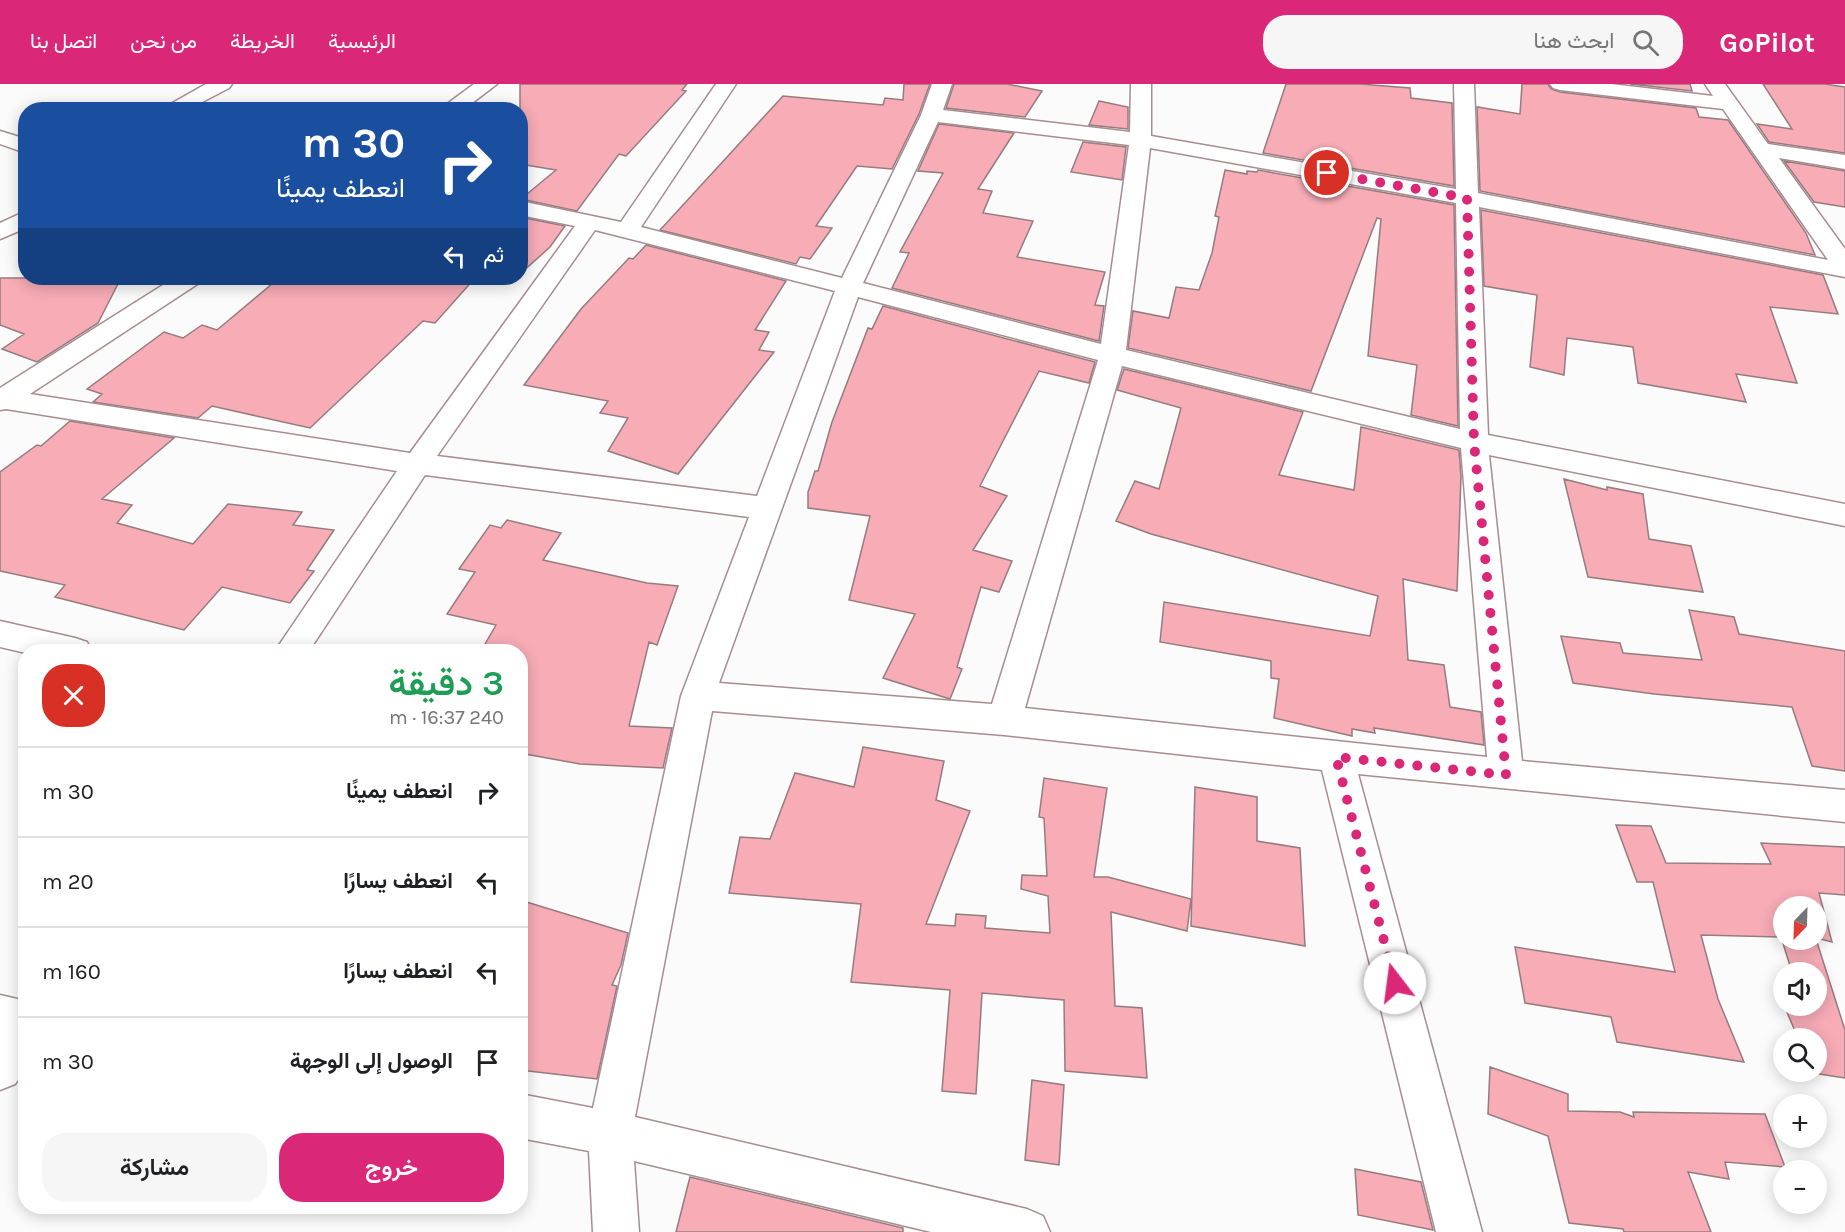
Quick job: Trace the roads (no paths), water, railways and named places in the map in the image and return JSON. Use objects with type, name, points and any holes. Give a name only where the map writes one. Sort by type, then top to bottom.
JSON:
[{"type":"street","points":[[187,102],[222,84]]},
{"type":"street","points":[[627,230],[726,84]]},
{"type":"street","points":[[616,1232],[610,1133],[698,696],[849,288],[931,115],[942,84]]},
{"type":"street","points":[[1004,720],[1112,355],[1140,140],[1141,84]]},
{"type":"street","points":[[1464,84],[1474,442],[1506,775]]},
{"type":"street","points":[[1560,84],[1730,104]]},
{"type":"street","points":[[1715,84],[1845,268]]},
{"type":"street","points":[[457,102],[473,87]]},
{"type":"street","points":[[931,115],[1140,140],[1845,268]]},
{"type":"street","points":[[0,137],[18,144]]},
{"type":"street","points":[[1761,149],[1845,162]]},
{"type":"street","points":[[528,210],[627,230],[1112,355],[1474,442],[1845,515]]},
{"type":"street","points":[[0,232],[18,222]]},
{"type":"street","points":[[296,644],[417,464],[589,223]]},
{"type":"street","points":[[2,400],[179,285]]},
{"type":"street","points":[[2,400],[417,464],[767,508]]},
{"type":"street","points":[[0,634],[44,644]]},
{"type":"street","points":[[698,696],[1004,720],[1506,775],[1845,806]]},
{"type":"street","points":[[1336,757],[1459,1232]]},
{"type":"street","points":[[0,1016],[18,1020]]},
{"type":"street","points":[[0,1069],[18,1044]]},
{"type":"street","points":[[528,1118],[610,1133],[1027,1232]]}]
